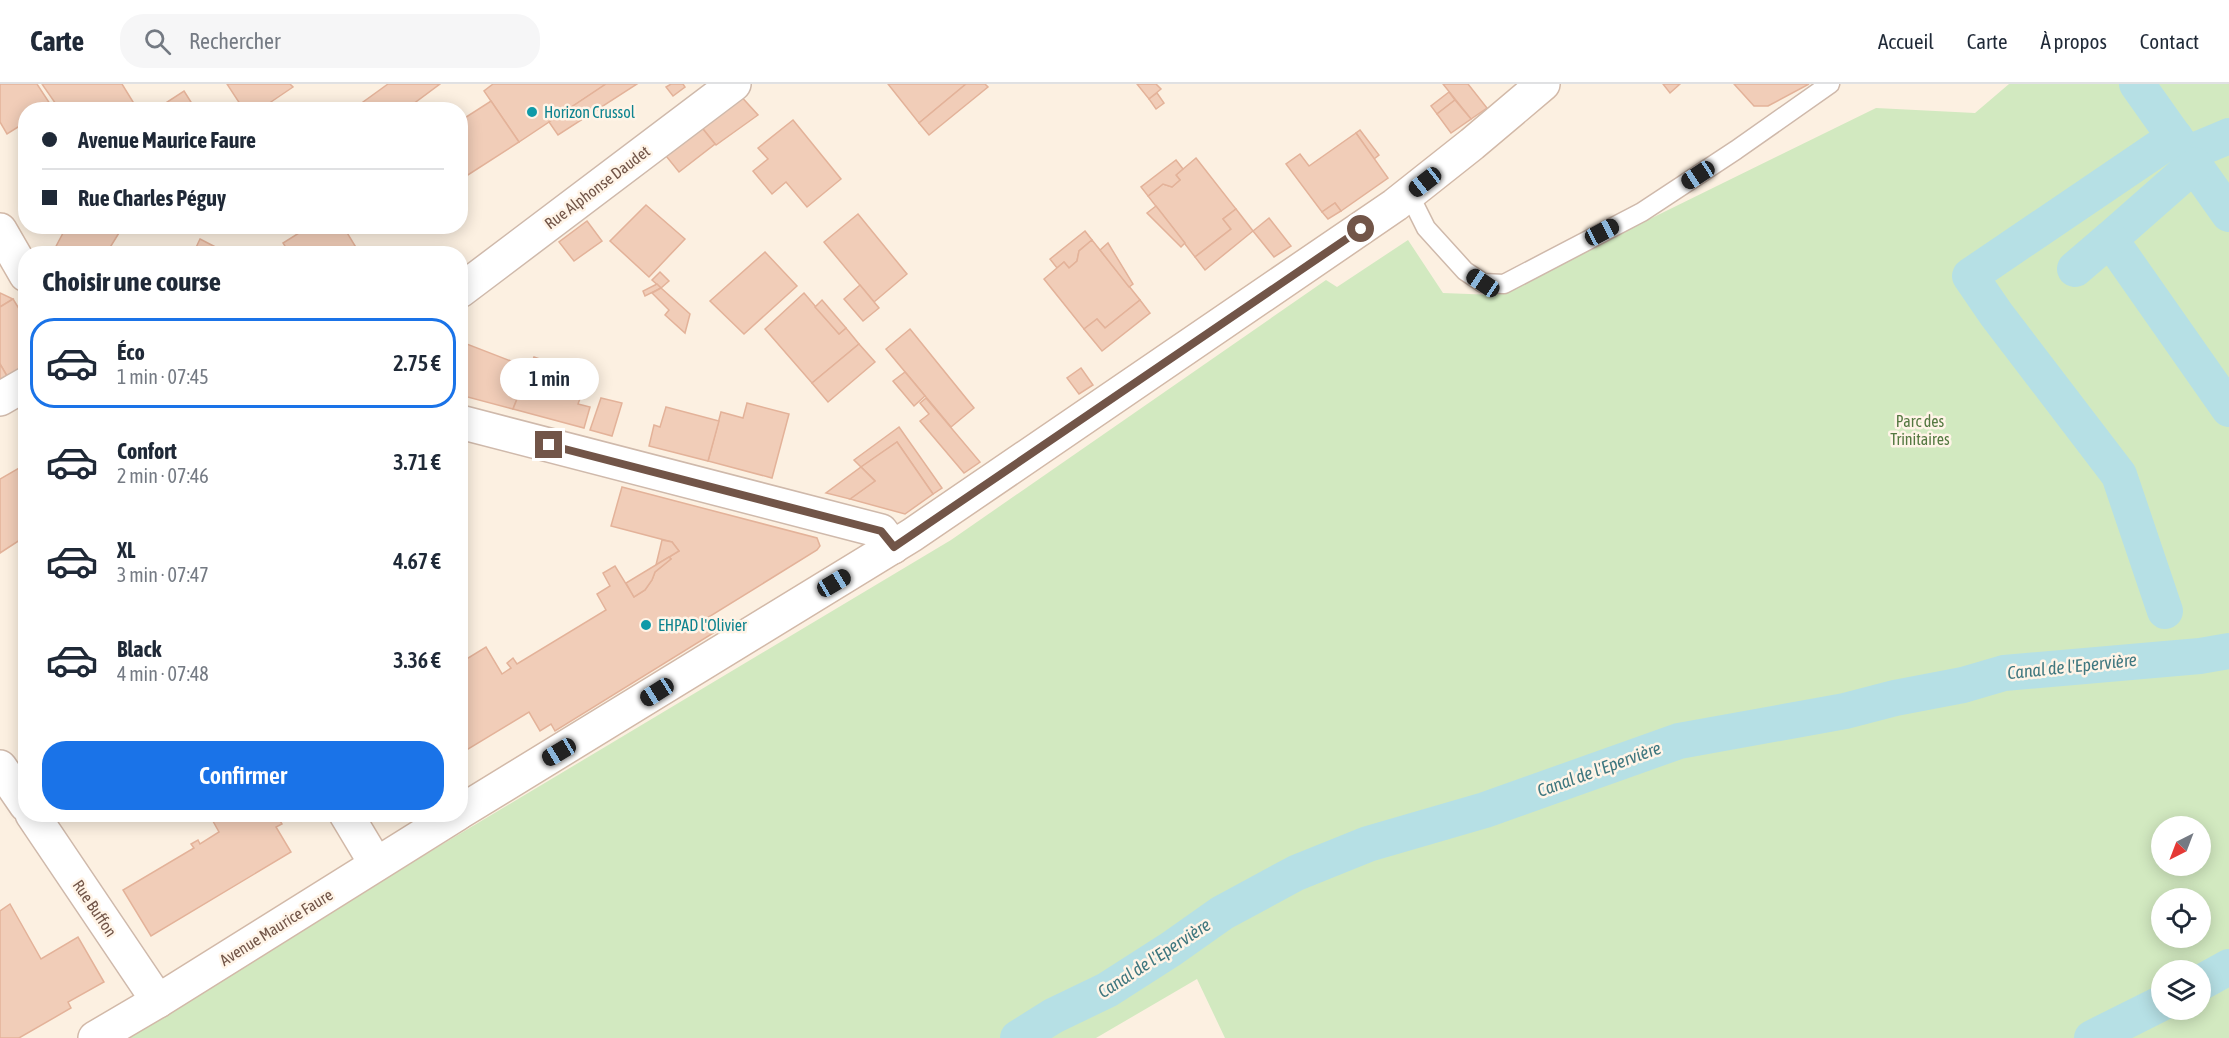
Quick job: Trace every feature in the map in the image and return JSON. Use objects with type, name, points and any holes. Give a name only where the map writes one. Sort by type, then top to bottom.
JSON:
[{"type":"street","name":"Rue Alphonse Daudet","points":[[468,285],[734,84]]},
{"type":"street","points":[[468,807],[894,547],[1409,194],[1543,84]]},
{"type":"street","points":[[0,232],[18,262]]},
{"type":"street","points":[[0,399],[18,389]]},
{"type":"street","points":[[468,424],[881,531],[894,547]]},
{"type":"street","points":[[0,767],[18,793]]},
{"type":"street","name":"Rue Buffon","points":[[37,822],[158,1001]]},
{"type":"street","points":[[351,822],[376,864]]},
{"type":"street","name":"Avenue Maurice Faure","points":[[96,1038],[443,822]]},
{"type":"lane","points":[[1409,194],[1426,228],[1465,271],[1483,283],[1504,284],[1642,212],[1830,84]]},
{"type":"green space","name":"Parc des Trinitaires","points":[[2009,84],[2229,84],[2229,1038],[1225,1038],[1197,979],[1096,1038],[124,1038],[294,933],[951,540],[1326,280],[1337,287],[1408,240],[1443,293],[1495,295],[1876,108],[1975,113]]},
{"type":"building","points":[[0,84],[37,84],[49,102],[18,102],[18,127],[7,134],[0,122]]},
{"type":"building","points":[[42,84],[122,84],[133,102],[54,102]]},
{"type":"building","points":[[227,84],[290,84],[293,87],[271,102],[239,102]]},
{"type":"building","points":[[388,84],[440,84],[416,102],[363,102]]},
{"type":"building","name":"Horizon Crussol","points":[[493,84],[606,84],[519,142],[484,91]]},
{"type":"building","points":[[606,84],[637,84],[558,135],[549,122]]},
{"type":"building","points":[[671,84],[683,84],[685,87],[673,96],[666,87]]},
{"type":"building","points":[[888,84],[966,84],[919,123]]},
{"type":"building","points":[[966,84],[985,84],[988,87],[929,135],[919,123]]},
{"type":"building","points":[[1137,84],[1156,84],[1161,89],[1149,99]]},
{"type":"building","points":[[1443,84],[1468,84],[1487,108],[1471,119]]},
{"type":"building","points":[[1663,84],[1680,84],[1670,93]]},
{"type":"building","points":[[1734,84],[1809,84],[1768,106],[1754,106]]},
{"type":"building","points":[[184,91],[191,102],[167,102]]},
{"type":"building","points":[[1449,92],[1455,100],[1437,114],[1431,106]]},
{"type":"building","points":[[738,93],[758,115],[716,145],[699,124]]},
{"type":"building","points":[[1157,93],[1164,103],[1156,109],[1149,99]]},
{"type":"building","points":[[1455,100],[1471,119],[1451,133],[1437,114]]},
{"type":"building","points":[[491,101],[519,142],[468,175],[468,116]]},
{"type":"building","points":[[793,120],[841,179],[807,207],[786,182],[772,194],[753,171],[768,159],[758,148]]},
{"type":"building","points":[[699,124],[715,144],[679,172],[662,151]]},
{"type":"building","points":[[1360,130],[1379,155],[1374,159],[1356,133]]},
{"type":"building","points":[[1356,133],[1388,178],[1341,211],[1335,203],[1322,212],[1286,164],[1300,154],[1309,166]]},
{"type":"building","points":[[1196,158],[1236,209],[1223,219],[1231,229],[1195,257],[1148,196],[1163,184],[1172,187],[1180,180],[1176,175]]},
{"type":"building","points":[[1176,160],[1183,169],[1176,175],[1180,180],[1172,187],[1163,184],[1148,196],[1141,187]]},
{"type":"building","points":[[1335,203],[1341,211],[1328,219],[1322,212]]},
{"type":"building","points":[[646,205],[685,239],[649,277],[610,241]]},
{"type":"building","points":[[1156,206],[1185,243],[1181,247],[1147,213]]},
{"type":"building","points":[[1236,209],[1253,231],[1205,270],[1195,257],[1231,229],[1223,219]]},
{"type":"building","points":[[858,214],[907,274],[874,302],[824,242]]},
{"type":"building","points":[[1269,218],[1291,246],[1274,257],[1253,231]]},
{"type":"building","points":[[587,221],[602,241],[574,261],[559,242]]},
{"type":"building","points":[[1085,231],[1092,240],[1079,251],[1077,261],[1069,268],[1064,262],[1057,268],[1050,259]]},
{"type":"building","points":[[62,234],[118,234],[111,246],[56,246]]},
{"type":"building","points":[[297,234],[348,234],[355,246],[285,246],[283,243]]},
{"type":"building","points":[[200,239],[214,246],[197,246]]},
{"type":"building","points":[[1092,240],[1140,300],[1105,328],[1097,319],[1084,329],[1044,279],[1064,262],[1069,268],[1077,261],[1079,251]]},
{"type":"building","points":[[1108,243],[1133,284],[1129,287],[1100,250]]},
{"type":"building","points":[[765,252],[797,286],[744,334],[710,301]]},
{"type":"building","points":[[660,272],[669,281],[661,288],[652,280]]},
{"type":"building","points":[[657,284],[661,288],[645,296],[643,291]]},
{"type":"building","points":[[860,285],[879,308],[863,321],[844,299]]},
{"type":"building","points":[[661,288],[690,314],[685,333],[665,315],[669,310],[652,293]]},
{"type":"building","points":[[0,293],[13,299],[0,307]]},
{"type":"building","points":[[804,293],[839,334],[846,328],[859,344],[812,383],[765,329]]},
{"type":"building","points":[[13,299],[18,307],[18,370],[7,376],[0,364],[0,307]]},
{"type":"building","points":[[822,300],[846,328],[839,334],[815,307]]},
{"type":"building","points":[[1140,300],[1150,313],[1102,351],[1084,329],[1097,319],[1105,328]]},
{"type":"building","points":[[910,329],[974,408],[951,427],[886,349]]},
{"type":"building","points":[[859,344],[875,362],[828,402],[812,383]]},
{"type":"building","points":[[468,345],[529,368],[513,409],[468,397]]},
{"type":"building","points":[[534,357],[556,365],[551,379],[555,390],[581,396],[578,404],[590,407],[584,428],[513,409]]},
{"type":"building","points":[[0,364],[7,376],[0,380]]},
{"type":"building","points":[[1081,368],[1093,385],[1079,394],[1067,378]]},
{"type":"building","points":[[905,372],[925,396],[914,406],[893,381]]},
{"type":"building","points":[[601,398],[622,403],[612,436],[590,430]]},
{"type":"building","points":[[926,398],[980,462],[964,473],[920,421],[929,414],[920,403]]},
{"type":"building","points":[[747,403],[789,414],[772,478],[708,461],[721,412],[743,418]]},
{"type":"building","points":[[666,407],[719,421],[708,461],[649,446],[654,425],[660,427]]},
{"type":"building","points":[[899,427],[942,488],[933,494],[897,442],[861,467],[854,460]]},
{"type":"building","points":[[897,442],[933,494],[905,514],[850,499],[875,481],[861,467]]},
{"type":"building","points":[[861,467],[875,481],[850,499],[826,493]]},
{"type":"building","points":[[18,469],[18,541],[0,553],[0,479]]},
{"type":"building","name":"EHPAD l'Olivier","points":[[622,487],[817,538],[820,546],[707,618],[715,632],[555,731],[551,724],[540,731],[529,712],[468,749],[468,658],[486,647],[502,674],[511,668],[507,663],[513,658],[517,664],[606,610],[597,594],[610,586],[603,573],[615,566],[634,597],[645,590],[655,572],[671,559],[669,557],[679,551],[672,542],[611,526]]},
{"type":"building","points":[[662,540],[672,542],[679,551],[656,565]]},
{"type":"building","points":[[669,557],[671,559],[655,572],[645,590],[634,597],[626,583]]},
{"type":"building","points":[[213,822],[281,822],[282,824],[276,827],[291,852],[151,936],[123,890],[194,848],[191,844],[198,840],[200,844],[219,832]]},
{"type":"building","points":[[10,904],[41,959],[78,937],[104,982],[68,1002],[71,1008],[19,1038],[0,1038],[0,911]]},
{"type":"waterway","points":[[2137,84],[2229,214]]},
{"type":"waterway","points":[[2186,154],[2229,136]]},
{"type":"waterway","points":[[2165,611],[2119,475],[1996,314],[1970,276],[2175,137]]},
{"type":"waterway","points":[[2194,165],[2110,239],[2229,409]]},
{"type":"waterway","points":[[2075,269],[2110,239]]},
{"type":"waterway","name":"Canal de l'Epervière","points":[[1018,1038],[1053,1016],[1107,990],[1222,913],[1296,873],[1368,844],[1485,810],[1679,741],[1845,711],[1895,698],[1963,685],[2004,673],[2200,656],[2229,651]]},
{"type":"waterway","points":[[2211,977],[2229,967]]},
{"type":"waterway","points":[[2092,1038],[2151,1008]]},
{"type":"place","name":"Horizon Crussol","points":[[532,112]]},
{"type":"place","name":"EHPAD l'Olivier","points":[[646,625]]},
{"type":"route","points":[[549,445],[881,531],[894,547],[1361,229]]}]
